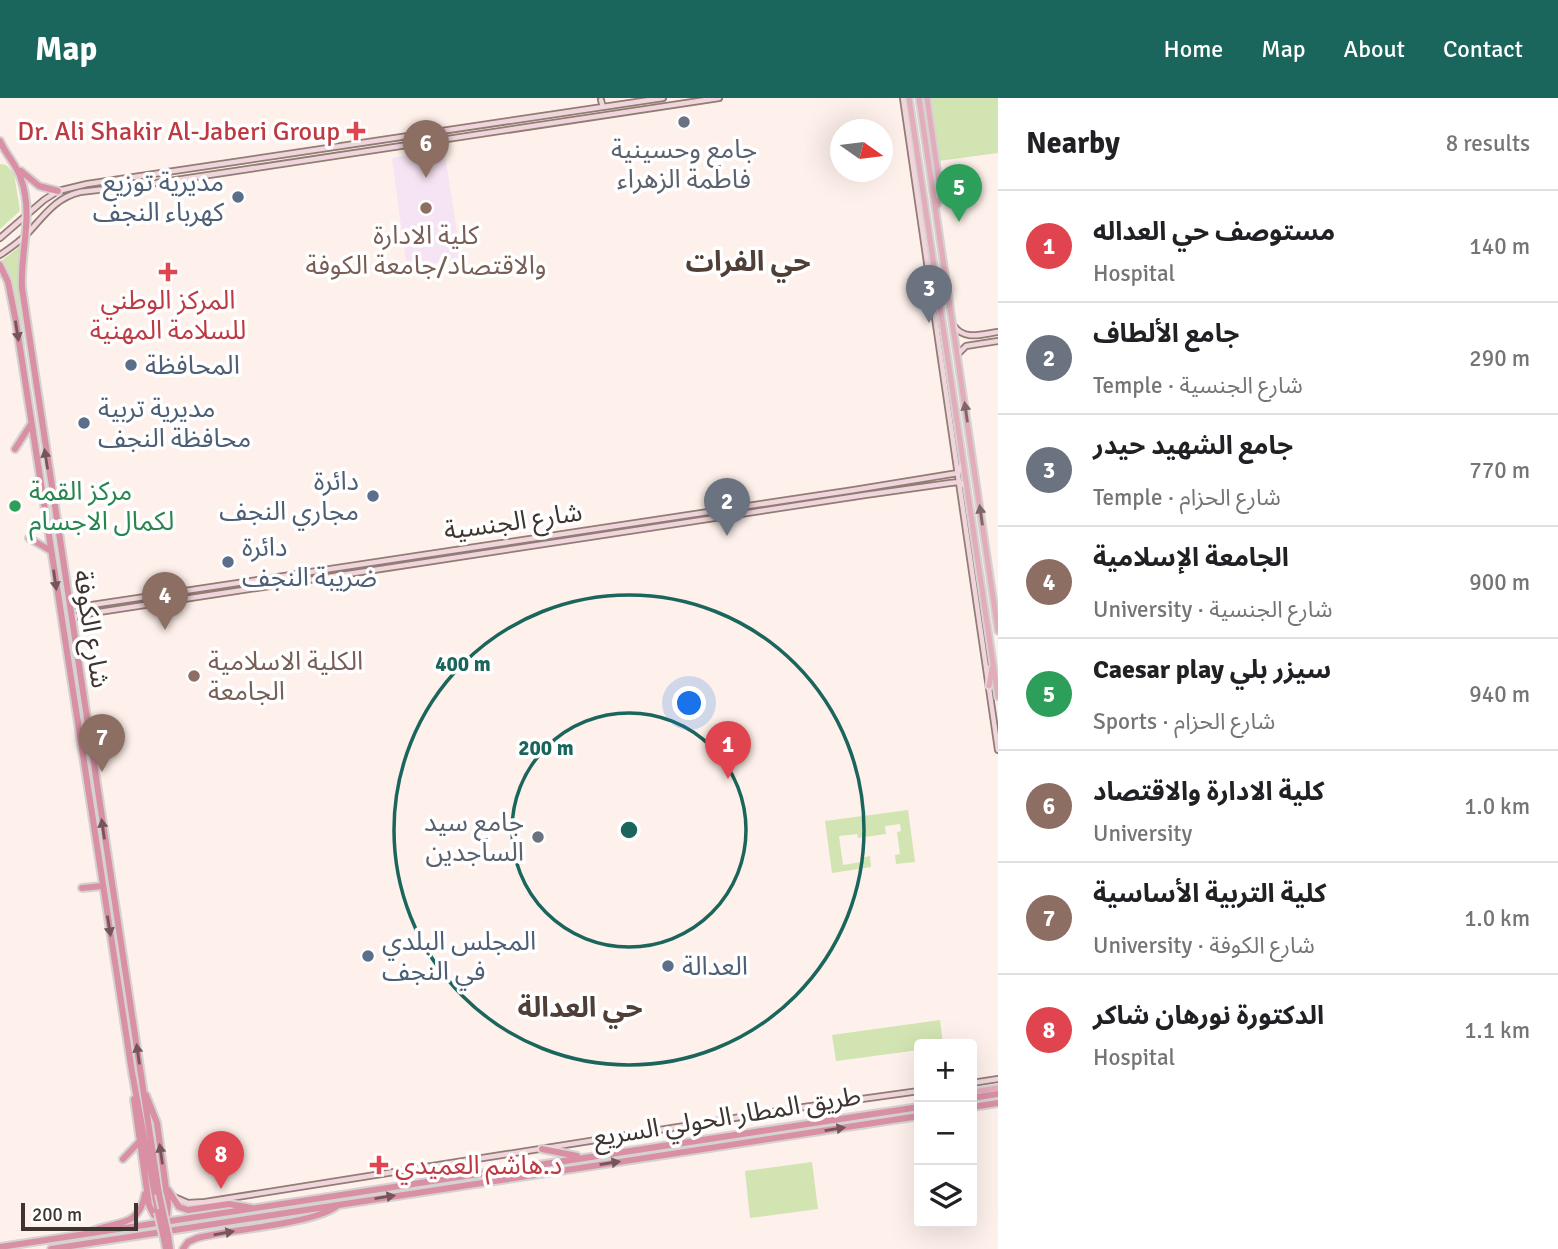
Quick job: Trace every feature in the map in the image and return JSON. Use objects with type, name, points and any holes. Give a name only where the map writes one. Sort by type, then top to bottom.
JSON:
[{"type":"highway","points":[[0,141],[13,163],[30,181],[58,191]]},
{"type":"highway","points":[[0,158],[13,163]]},
{"type":"highway","name":"شارع الكوفة","points":[[13,163],[24,186],[30,211],[22,267],[22,288],[157,1195]]},
{"type":"highway","name":"شارع الكوفة","points":[[0,265],[8,282],[134,1083],[157,1195]]},
{"type":"highway","points":[[0,275],[8,282]]},
{"type":"highway","points":[[15,449],[31,424]]},
{"type":"highway","points":[[29,538],[51,551]]},
{"type":"highway","points":[[62,627],[65,621],[71,622]]},
{"type":"highway","points":[[82,888],[102,886]]},
{"type":"highway","points":[[129,999],[138,998]]},
{"type":"highway","points":[[134,1083],[135,1110],[146,1186],[152,1212],[159,1217],[167,1214],[168,1210],[166,1186],[157,1123],[142,1086]]},
{"type":"highway","points":[[977,1097],[998,1094]]},
{"type":"highway","points":[[977,1106],[998,1103]]},
{"type":"highway","name":"طريق المطار الحولي السريع","points":[[0,1247],[914,1107]]},
{"type":"highway","name":"طريق المطار الحولي السريع","points":[[51,1249],[914,1117]]},
{"type":"highway","points":[[723,1136],[720,1142],[723,1146]]},
{"type":"highway","points":[[709,1138],[712,1142],[710,1148]]},
{"type":"highway","points":[[123,1159],[140,1141]]},
{"type":"highway","points":[[542,1149],[586,1157]]},
{"type":"highway","points":[[83,1235],[99,1227],[135,1218],[141,1210],[146,1186]]},
{"type":"highway","points":[[166,1186],[179,1207],[188,1210],[235,1204],[257,1209]]},
{"type":"highway","points":[[157,1195],[168,1235],[168,1249]]},
{"type":"highway","points":[[157,1195],[168,1249]]},
{"type":"highway","points":[[183,1249],[188,1242],[197,1238],[319,1214],[332,1210],[339,1204]]},
{"type":"main road","points":[[0,238],[58,191],[87,184],[661,98],[660,107]]},
{"type":"main road","points":[[0,255],[26,235],[41,217],[62,200],[80,192],[719,98]]},
{"type":"main road","points":[[903,98],[917,173]]},
{"type":"main road","points":[[909,98],[934,291],[998,697]]},
{"type":"main road","points":[[927,98],[942,195],[936,207]]},
{"type":"main road","points":[[601,100],[603,107]]},
{"type":"main road","points":[[910,106],[919,101],[998,631]]},
{"type":"main road","points":[[642,102],[643,110]]},
{"type":"main road","points":[[448,122],[450,130]]},
{"type":"main road","points":[[221,164],[220,169],[223,172]]},
{"type":"main road","points":[[206,166],[208,174]]},
{"type":"main road","points":[[30,211],[41,217]]},
{"type":"main road","points":[[953,324],[963,335],[998,332]]},
{"type":"main road","points":[[984,334],[985,343]]},
{"type":"main road","points":[[957,355],[966,346],[998,341]]},
{"type":"main road","points":[[956,439],[959,482],[998,750]]},
{"type":"main road","points":[[958,473],[962,465]]},
{"type":"main road","name":"شارع الجنسية","points":[[68,600],[73,605],[85,606],[958,473]]},
{"type":"main road","points":[[959,482],[966,486]]},
{"type":"main road","name":"شارع الجنسية","points":[[71,622],[77,615],[959,482]]},
{"type":"main road","points":[[731,507],[731,516]]},
{"type":"main road","points":[[721,509],[722,517]]},
{"type":"main road","points":[[474,547],[474,554]]},
{"type":"main road","points":[[979,572],[985,575],[989,570]]},
{"type":"main road","points":[[982,590],[985,584],[992,587]]},
{"type":"main road","points":[[138,597],[140,606]]},
{"type":"main road","points":[[85,606],[86,614]]},
{"type":"main road","points":[[989,686],[993,662]]},
{"type":"main road","points":[[977,1082],[998,1079]]},
{"type":"main road","points":[[977,1092],[998,1088]]},
{"type":"main road","points":[[170,1195],[188,1203],[205,1202],[914,1092]]},
{"type":"shaded area","name":"كلية الادارة والاقتصاد/جامعة الكوفة","points":[[444,149],[461,258],[407,269],[392,158]]},
{"type":"green space","points":[[929,98],[998,98],[998,153],[938,161]]},
{"type":"green space","points":[[0,164],[6,165],[14,173],[20,211],[0,229]]},
{"type":"green space","points":[[23,244],[17,282],[25,346],[21,347],[0,262]]},
{"type":"green space","points":[[908,810],[915,862],[896,864],[895,855],[900,854],[897,832],[901,831],[900,824],[885,826],[886,834],[858,838],[857,834],[839,836],[843,865],[861,862],[861,858],[870,856],[871,867],[832,873],[825,821]]},
{"type":"green space","points":[[940,1020],[942,1039],[914,1039],[914,1051],[836,1061],[832,1035]]},
{"type":"green space","points":[[812,1162],[818,1209],[750,1218],[745,1171]]},
{"type":"place","name":"جامع وحسينية فاطمة الزهراء","points":[[684,122]]},
{"type":"place","name":"Dr. Ali Shakir Al-Jaberi Group","points":[[356,131]]},
{"type":"place","name":"كلية الادارة والاقتصاد","points":[[426,178]]},
{"type":"place","name":"مديرية توزيع كهرباء النجف","points":[[238,197]]},
{"type":"place","name":"كلية الادارة والاقتصاد/جامعة الكوفة","points":[[426,208]]},
{"type":"place","name":"Caesar play سيزر بلي","points":[[959,222]]},
{"type":"place","name":"المركز الوطني للسلامة المهنية","points":[[168,272]]},
{"type":"place","name":"جامع الشهيد حيدر","points":[[929,323]]},
{"type":"place","name":"المحافظة","points":[[131,365]]},
{"type":"place","name":"مديرية تربية محافظة النجف","points":[[84,423]]},
{"type":"place","name":"دائرة مجاري النجف","points":[[373,496]]},
{"type":"place","name":"مركز القمة لكمال الاجسام","points":[[15,506]]},
{"type":"place","name":"جامع الألطاف","points":[[727,536]]},
{"type":"place","name":"دائرة ضريبة النجف","points":[[228,562]]},
{"type":"place","name":"الجامعة الإسلامية","points":[[165,630]]},
{"type":"place","name":"الكلية الاسلامية الجامعة","points":[[194,676]]},
{"type":"place","name":"كلية التربية الأساسية","points":[[102,772]]},
{"type":"place","name":"مستوصف حي العداله","points":[[728,779]]},
{"type":"place","name":"جامع سيد الساجدين","points":[[538,837]]},
{"type":"place","name":"المجلس البلدي في النجف","points":[[368,956]]},
{"type":"place","name":"العدالة","points":[[668,966]]},
{"type":"place","name":"د.هاشم العميدي","points":[[379,1165]]},
{"type":"place","name":"الدكتورة نورهان شاكر","points":[[221,1189]]},
{"type":"district","name":"حي الفرات","points":[[748,261]]},
{"type":"district","name":"حي العدالة","points":[[580,1007]]}]
